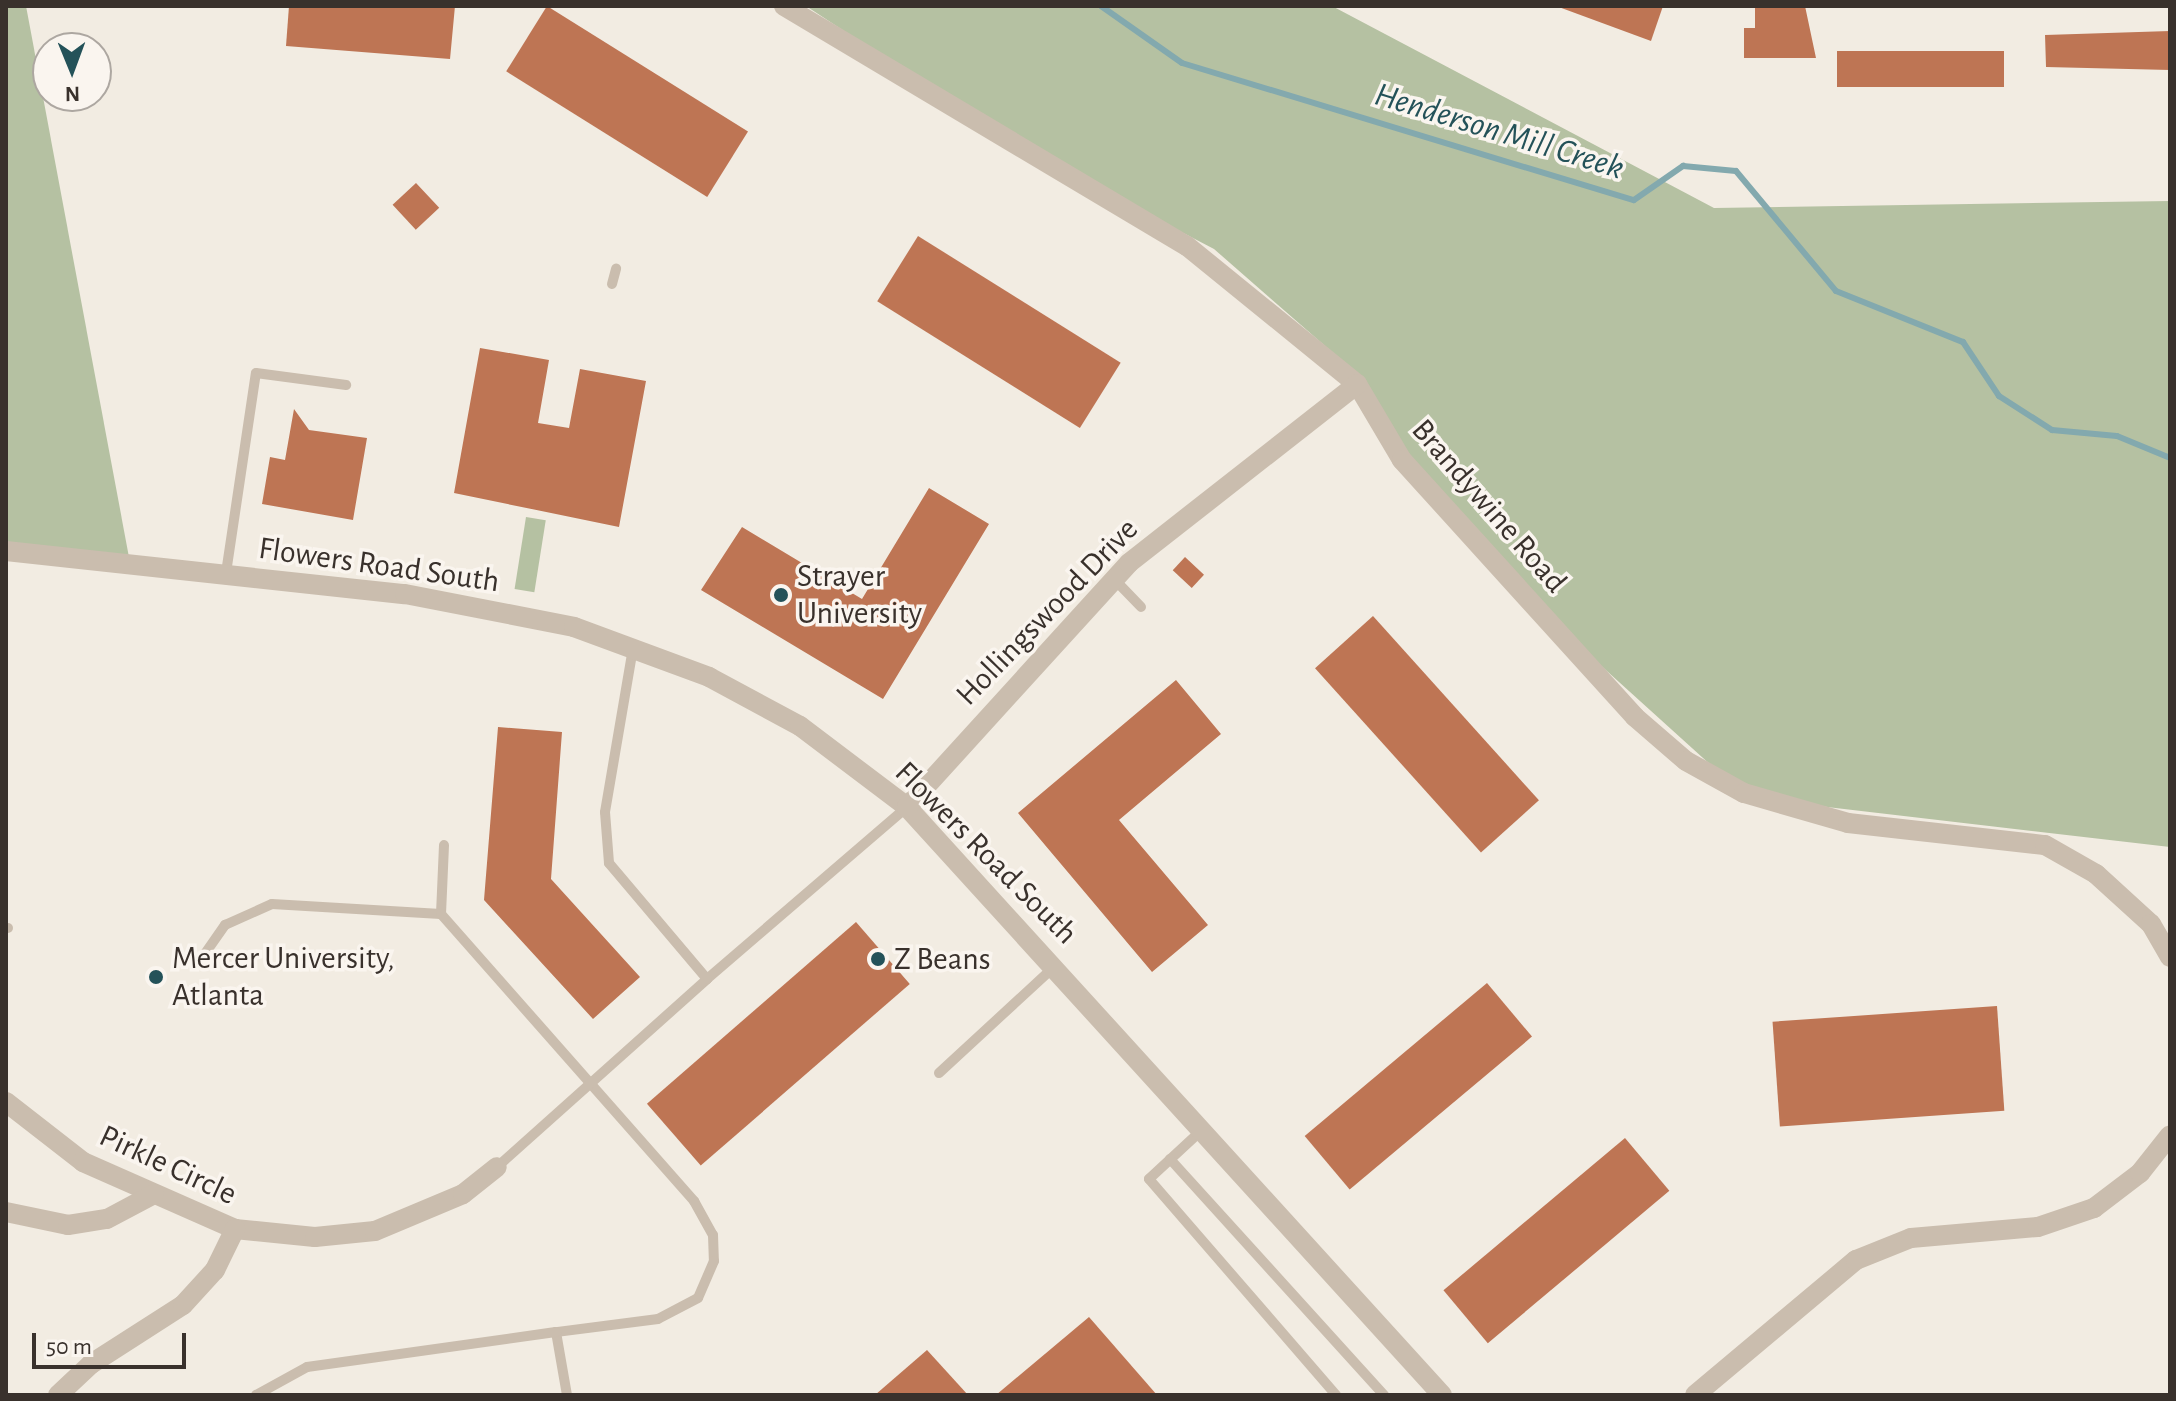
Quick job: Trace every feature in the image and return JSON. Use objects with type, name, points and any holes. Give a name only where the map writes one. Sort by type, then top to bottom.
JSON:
[{"type":"street","name":"Brandywine Road","points":[[784,6],[1187,246],[1357,384],[1402,460],[1635,717],[1686,761],[1744,793],[1848,823],[2045,845],[2096,874],[2151,924],[2170,957]]},
{"type":"street","name":"Hollingswood Drive","points":[[907,807],[1162,534],[1357,384]]},
{"type":"street","name":"Flowers Road South","points":[[6,551],[405,594],[574,627],[709,677],[800,726],[907,807],[1205,1127],[1442,1395]]},
{"type":"street","name":"Pirkle Circle","points":[[6,1102],[83,1162],[235,1229],[315,1237],[375,1231],[451,1201],[497,1167]]},
{"type":"street","points":[[1695,1395],[1856,1260],[1911,1238],[2038,1227],[2094,1208],[2140,1173],[2170,1135]]},
{"type":"street","points":[[6,1212],[68,1225],[107,1219],[154,1194]]},
{"type":"street","points":[[58,1395],[91,1364],[183,1305],[215,1270],[235,1229]]},
{"type":"lane","points":[[612,284],[616,269]]},
{"type":"lane","points":[[226,573],[256,373],[346,385]]},
{"type":"lane","points":[[1116,581],[1141,607]]},
{"type":"lane","points":[[633,649],[605,812],[609,863],[707,979]]},
{"type":"lane","points":[[497,1167],[707,979],[907,807]]},
{"type":"lane","points":[[441,914],[444,845]]},
{"type":"lane","points":[[204,955],[225,925],[272,904],[441,914],[593,1081],[706,1217],[714,1261],[685,1310],[556,1332],[307,1367],[256,1395]]},
{"type":"lane","points":[[939,1073],[1056,966]]},
{"type":"lane","points":[[1205,1127],[1149,1179],[1336,1395]]},
{"type":"lane","points":[[1170,1159],[1384,1395]]},
{"type":"lane","points":[[556,1332],[567,1395]]},
{"type":"green space","points":[[6,6],[26,6],[32,38],[32,112],[46,112],[131,568],[6,555]]},
{"type":"green space","points":[[806,6],[1332,6],[1714,208],[2170,201],[2170,847],[1827,807],[1734,786],[1546,616],[1403,456],[1332,352],[1214,249],[1028,152]]},
{"type":"green space","points":[[526,517],[546,520],[534,592],[515,589]]},
{"type":"building","points":[[289,6],[455,6],[450,59],[286,46]]},
{"type":"building","points":[[547,6],[748,132],[707,197],[506,71]]},
{"type":"building","points":[[1556,6],[1663,6],[1651,41]]},
{"type":"building","points":[[1755,6],[1805,6],[1816,58],[1744,58],[1744,28],[1755,28]]},
{"type":"building","points":[[2170,31],[2170,70],[2046,67],[2045,35]]},
{"type":"building","points":[[1837,51],[2004,51],[2004,87],[1837,87]]},
{"type":"building","points":[[416,183],[439,208],[416,230],[393,205]]},
{"type":"building","points":[[918,236],[1121,363],[1080,428],[877,301]]},
{"type":"building","points":[[480,348],[549,360],[538,423],[569,428],[580,369],[646,381],[619,527],[454,493]]},
{"type":"building","points":[[294,409],[309,430],[367,438],[353,520],[262,504],[270,457],[285,460]]},
{"type":"building","name":"Strayer University","points":[[929,488],[989,524],[883,699],[701,590],[742,527],[862,599]]},
{"type":"building","points":[[1185,557],[1204,575],[1192,588],[1173,570]]},
{"type":"building","points":[[1373,616],[1539,800],[1481,852],[1315,668]]},
{"type":"building","points":[[1176,680],[1221,734],[1119,820],[1208,925],[1152,972],[1018,813]]},
{"type":"building","points":[[498,727],[562,732],[551,879],[640,977],[593,1019],[484,900]]},
{"type":"building","points":[[856,922],[910,984],[701,1166],[647,1104]]},
{"type":"building","points":[[1487,983],[1532,1037],[1350,1190],[1305,1136]]},
{"type":"building","points":[[1997,1006],[2004,1111],[1780,1126],[1773,1022]]},
{"type":"building","points":[[1625,1138],[1669,1191],[1488,1343],[1443,1290]]},
{"type":"building","points":[[1089,1317],[1157,1395],[996,1395]]},
{"type":"building","points":[[927,1350],[968,1395],[875,1395]]},
{"type":"waterway","name":"Henderson Mill Creek","points":[[1101,6],[1182,63],[1634,200],[1683,166],[1736,171],[1836,291],[1963,342],[1999,396],[2052,430],[2117,436],[2170,458]]},
{"type":"place","name":"Strayer University","points":[[781,595]]},
{"type":"place","name":"Z Beans","points":[[878,959]]},
{"type":"place","name":"Mercer University, Atlanta","points":[[156,977]]}]
